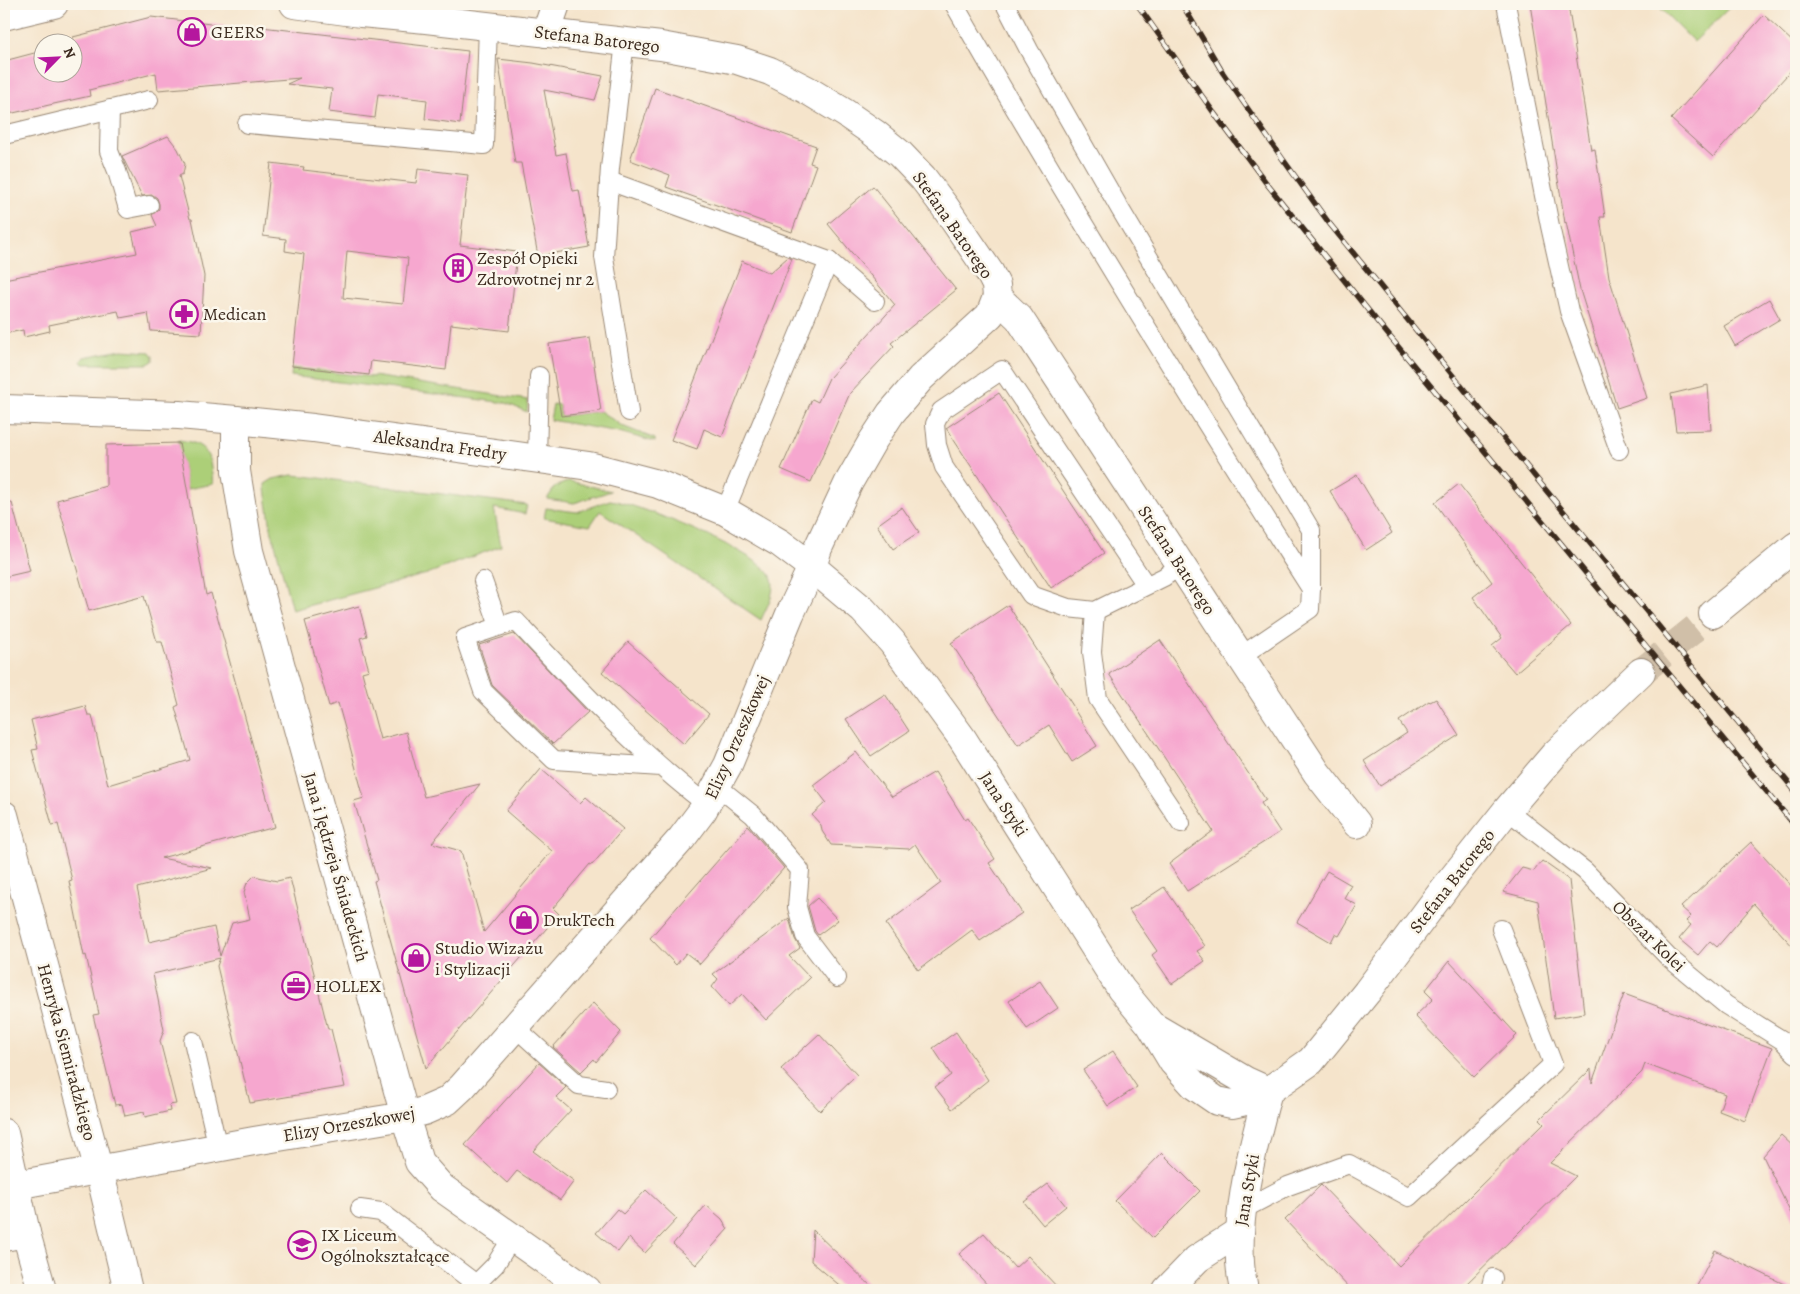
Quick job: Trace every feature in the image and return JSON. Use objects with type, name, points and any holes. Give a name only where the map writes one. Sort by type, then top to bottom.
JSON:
[{"type":"street","points":[[4,16],[54,4]]},
{"type":"street","name":"Stefana Batorego","points":[[294,4],[624,42],[704,53],[737,60],[770,72],[808,90],[874,133],[900,154],[923,178],[990,273],[996,285],[998,297],[1018,318],[1317,773],[1357,824]]},
{"type":"street","points":[[546,33],[556,4]]},
{"type":"street","name":"Elizy Orzeszkowej","points":[[16,1185],[405,1116],[424,1111],[447,1100],[462,1087],[682,838],[712,795],[728,765],[790,614],[812,567],[818,548],[849,482],[891,414],[921,378],[990,315],[998,297]]},
{"type":"street","name":"Aleksandra Fredry","points":[[4,410],[179,415],[236,420],[313,428],[589,466],[658,484],[725,511],[780,544],[844,593]]},
{"type":"street","name":"Jana i Jędrzeja Śniadeckich","points":[[236,420],[236,471],[250,551],[414,1148],[420,1162],[442,1188],[588,1290]]},
{"type":"street","points":[[1713,614],[1796,546]]},
{"type":"street","name":"Jana Styki","points":[[844,593],[879,626],[924,684],[962,738],[1121,989],[1150,1024],[1246,1081],[1268,1091],[1251,1161],[1241,1221],[1239,1258],[1244,1290]]},
{"type":"street","name":"Stefana Batorego","points":[[1268,1091],[1311,1061],[1367,992],[1445,888],[1507,810],[1554,755],[1641,672]]},
{"type":"street","name":"Henryka Siemiradzkiego","points":[[4,815],[128,1290]]},
{"type":"street","points":[[4,1134],[16,1185],[15,1235],[42,1290]]},
{"type":"street","points":[[1166,1290],[1241,1221]]},
{"type":"lane","points":[[954,4],[1013,106],[1180,383],[1310,589]]},
{"type":"lane","points":[[1005,4],[1029,50],[1116,200],[1311,530],[1310,608],[1241,656]]},
{"type":"lane","points":[[1506,4],[1550,226],[1569,311],[1619,450]]},
{"type":"lane","points":[[247,124],[484,145],[488,26]]},
{"type":"lane","points":[[624,42],[609,181],[604,257],[629,412]]},
{"type":"lane","points":[[4,135],[149,100]]},
{"type":"lane","points":[[110,109],[108,151],[117,172],[128,208],[149,205]]},
{"type":"lane","points":[[609,181],[829,261],[874,301]]},
{"type":"lane","points":[[725,511],[829,261]]},
{"type":"lane","points":[[1146,585],[1002,370],[941,411],[935,424],[937,445],[944,467],[1031,595],[1068,608],[1094,611],[1164,578],[1181,565]]},
{"type":"lane","points":[[537,458],[539,376]]},
{"type":"lane","points":[[483,581],[499,626]]},
{"type":"lane","points":[[1094,611],[1092,652],[1098,699],[1181,823]]},
{"type":"lane","points":[[661,767],[554,760],[483,691],[465,638],[516,620],[602,713],[661,767],[679,784],[712,795],[754,815],[800,870],[797,907],[805,936],[837,978]]},
{"type":"lane","name":"Obszar Kolei","points":[[1507,810],[1584,871],[1668,956],[1726,1005],[1782,1040],[1796,1054]]},
{"type":"lane","points":[[1241,1221],[1288,1186],[1349,1164],[1409,1197],[1553,1064],[1501,929]]},
{"type":"lane","points":[[515,1027],[579,1085],[606,1089]]},
{"type":"lane","points":[[193,1041],[218,1148]]},
{"type":"lane","points":[[360,1209],[380,1212],[476,1284],[495,1265],[512,1238]]},
{"type":"green space","points":[[1666,4],[1733,4],[1694,42],[1661,9]]},
{"type":"green space","points":[[122,350],[150,352],[153,356],[153,361],[148,364],[83,364],[81,361],[84,357]]},
{"type":"green space","points":[[292,368],[373,376],[528,400],[527,412],[506,403],[291,376]]},
{"type":"green space","points":[[553,404],[559,405],[561,416],[600,411],[622,426],[655,439],[655,442],[619,432],[550,420]]},
{"type":"green space","points":[[178,440],[197,444],[206,453],[211,466],[213,484],[187,489]]},
{"type":"green space","points":[[292,475],[527,505],[525,514],[494,508],[501,546],[427,574],[292,610],[271,528],[265,484],[273,479]]},
{"type":"green space","points":[[569,481],[611,491],[574,503],[547,499],[555,487]]},
{"type":"green space","points":[[610,500],[645,510],[696,530],[722,542],[762,566],[771,576],[773,587],[771,598],[761,620],[600,511],[590,526],[544,518],[546,508],[577,512]]},
{"type":"building","points":[[1530,4],[1568,4],[1591,150],[1595,149],[1605,217],[1600,217],[1609,277],[1647,398],[1617,408],[1580,290],[1565,223]]},
{"type":"building","points":[[1764,15],[1796,45],[1796,65],[1713,157],[1671,119]]},
{"type":"building","points":[[151,17],[253,29],[253,26],[468,51],[460,124],[425,119],[427,100],[378,94],[375,118],[329,112],[332,89],[287,84],[300,78],[158,90],[156,73],[89,90],[90,96],[4,115],[4,61],[32,54],[32,82],[82,82],[82,35]]},
{"type":"building","points":[[498,59],[533,63],[603,76],[595,100],[544,90],[556,155],[566,153],[573,191],[579,190],[589,247],[538,256],[521,163],[515,163]]},
{"type":"building","points":[[655,88],[816,146],[810,163],[816,165],[792,232],[666,187],[670,175],[630,160]]},
{"type":"building","points":[[168,136],[178,149],[185,164],[183,174],[179,176],[190,219],[192,219],[204,276],[201,334],[151,331],[148,313],[120,318],[118,311],[49,325],[50,331],[24,337],[23,330],[4,334],[4,279],[137,253],[132,232],[157,226],[152,215],[159,209],[159,204],[157,198],[153,195],[142,196],[122,156]]},
{"type":"building","name":"Zespół Opieki Zdrowotnej nr 2","points":[[271,163],[304,167],[303,170],[416,183],[418,169],[468,175],[460,245],[517,252],[509,331],[451,324],[446,370],[371,361],[369,375],[292,366],[304,254],[285,251],[286,239],[263,236]],"holes":[[[347,251],[408,258],[403,304],[343,298]]]},
{"type":"building","points":[[873,186],[956,290],[891,343],[894,346],[850,393],[811,482],[781,469],[812,399],[818,402],[829,378],[895,305],[828,224]]},
{"type":"building","points":[[788,257],[792,259],[722,437],[704,429],[697,449],[671,440],[742,261],[770,273]]},
{"type":"building","points":[[1769,299],[1780,319],[1735,346],[1724,326]]},
{"type":"building","points":[[590,338],[601,411],[561,416],[549,344]]},
{"type":"building","points":[[1708,385],[1711,430],[1676,431],[1671,394]]},
{"type":"building","points":[[999,393],[1104,553],[1051,588],[946,428]]},
{"type":"building","points":[[179,443],[206,595],[211,593],[275,827],[161,858],[212,868],[137,888],[149,942],[214,927],[220,956],[232,923],[250,919],[244,892],[247,883],[254,876],[277,881],[290,878],[328,1029],[331,1029],[345,1087],[250,1103],[217,966],[220,958],[153,974],[164,1030],[160,1041],[176,1104],[169,1105],[170,1111],[145,1117],[144,1112],[125,1116],[122,1104],[115,1105],[93,1015],[99,1014],[86,955],[84,956],[69,881],[72,880],[58,824],[52,825],[32,750],[38,749],[31,720],[85,706],[88,715],[92,715],[108,785],[190,760],[175,707],[179,705],[162,642],[157,642],[144,596],[89,611],[57,500],[106,486],[106,445]]},
{"type":"building","points":[[1357,475],[1392,533],[1366,550],[1330,491]]},
{"type":"building","points":[[1459,484],[1571,625],[1515,673],[1492,646],[1502,638],[1473,597],[1492,582],[1435,503]]},
{"type":"building","points":[[12,503],[30,571],[4,577],[4,504]]},
{"type":"building","points":[[902,507],[919,532],[893,549],[877,525]]},
{"type":"building","points":[[1008,605],[1097,746],[1072,762],[1049,725],[1018,745],[951,643]]},
{"type":"building","points":[[359,606],[367,636],[360,638],[369,670],[362,672],[380,739],[406,732],[424,797],[480,784],[432,843],[461,851],[484,932],[552,851],[506,811],[541,769],[580,803],[586,797],[623,829],[553,908],[559,914],[426,1068],[374,881],[377,880],[354,801],[364,798],[338,703],[329,706],[305,621]]},
{"type":"building","points":[[514,634],[588,712],[553,744],[492,685],[479,645]]},
{"type":"building","points":[[1160,640],[1266,800],[1261,803],[1280,832],[1187,891],[1169,864],[1213,831],[1109,674]]},
{"type":"building","points":[[628,642],[709,714],[684,744],[602,672]]},
{"type":"building","points":[[885,694],[909,731],[871,756],[846,719]]},
{"type":"building","points":[[1436,699],[1459,735],[1380,786],[1364,761],[1407,733],[1399,721],[1429,701]]},
{"type":"building","points":[[856,752],[892,797],[935,772],[965,820],[968,818],[995,859],[989,863],[1022,913],[980,941],[972,930],[918,970],[886,924],[941,883],[915,844],[909,849],[831,845],[822,831],[821,825],[812,815],[826,802],[813,785]]},
{"type":"building","points":[[748,826],[784,868],[700,964],[686,953],[676,965],[650,938]]},
{"type":"building","points":[[1751,842],[1796,891],[1796,950],[1754,904],[1717,947],[1710,941],[1698,955],[1679,939],[1691,925],[1686,921],[1691,916],[1681,907]]},
{"type":"building","points":[[1542,861],[1569,880],[1584,1013],[1554,1018],[1538,901],[1503,892],[1522,868],[1534,871]]},
{"type":"building","points":[[1327,871],[1351,885],[1344,898],[1357,905],[1339,936],[1335,934],[1331,942],[1297,922]]},
{"type":"building","points":[[1164,887],[1205,946],[1197,951],[1205,961],[1172,984],[1152,955],[1157,951],[1129,910]]},
{"type":"building","points":[[817,898],[838,920],[818,935],[815,931],[808,906]]},
{"type":"building","points":[[789,918],[795,939],[800,948],[789,956],[810,978],[766,1020],[742,994],[729,1006],[712,987],[718,979],[713,974]]},
{"type":"building","points":[[1449,961],[1517,1035],[1474,1077],[1415,1016],[1433,999],[1425,991]]},
{"type":"building","points":[[1040,981],[1058,1008],[1027,1029],[1009,1001]]},
{"type":"building","points":[[1624,994],[1772,1048],[1745,1121],[1719,1111],[1725,1094],[1645,1064],[1642,1072],[1550,1163],[1576,1176],[1460,1290],[1351,1290],[1285,1220],[1321,1185],[1399,1266],[1544,1123],[1540,1119],[1591,1069],[1592,1083]]},
{"type":"building","points":[[593,1003],[621,1032],[596,1062],[594,1059],[581,1072],[553,1047]]},
{"type":"building","points":[[956,1032],[988,1080],[952,1109],[935,1087],[951,1075],[933,1048]]},
{"type":"building","points":[[819,1034],[857,1075],[820,1111],[781,1069]]},
{"type":"building","points":[[1113,1051],[1137,1087],[1108,1106],[1083,1070]]},
{"type":"building","points":[[539,1063],[566,1087],[556,1097],[571,1110],[533,1151],[574,1181],[560,1200],[517,1171],[507,1183],[465,1145]]},
{"type":"building","points":[[1781,1135],[1796,1149],[1796,1224],[1763,1156]]},
{"type":"building","points":[[1162,1153],[1200,1191],[1153,1238],[1115,1201]]},
{"type":"building","points":[[1048,1184],[1066,1206],[1043,1225],[1024,1202]]},
{"type":"building","points":[[646,1190],[677,1219],[645,1253],[629,1238],[618,1252],[596,1233],[617,1209],[623,1214]]},
{"type":"building","points":[[706,1205],[722,1219],[728,1229],[696,1265],[673,1244]]},
{"type":"building","points":[[813,1230],[875,1290],[845,1290],[811,1261]]},
{"type":"building","points":[[984,1233],[1015,1268],[1028,1256],[1060,1290],[990,1290],[959,1254]]},
{"type":"building","points":[[1715,1250],[1796,1290],[1695,1290]]},
{"type":"tunnel","points":[[1641,672],[1713,614]]},
{"type":"railway","points":[[1137,4],[1267,184],[1376,320],[1796,827]]},
{"type":"railway","points":[[1182,4],[1223,73],[1329,223],[1545,489],[1796,792]]},
{"type":"place","name":"GEERS","points":[[192,32]]},
{"type":"place","name":"Zespół Opieki Zdrowotnej nr 2","points":[[458,268]]},
{"type":"place","name":"Medican","points":[[184,314]]},
{"type":"place","name":"DrukTech","points":[[524,920]]},
{"type":"place","name":"Studio Wizażu i Stylizacji","points":[[416,958]]},
{"type":"place","name":"HOLLEX","points":[[296,986]]},
{"type":"place","name":"IX Liceum Ogólnokształcące","points":[[302,1245]]}]
